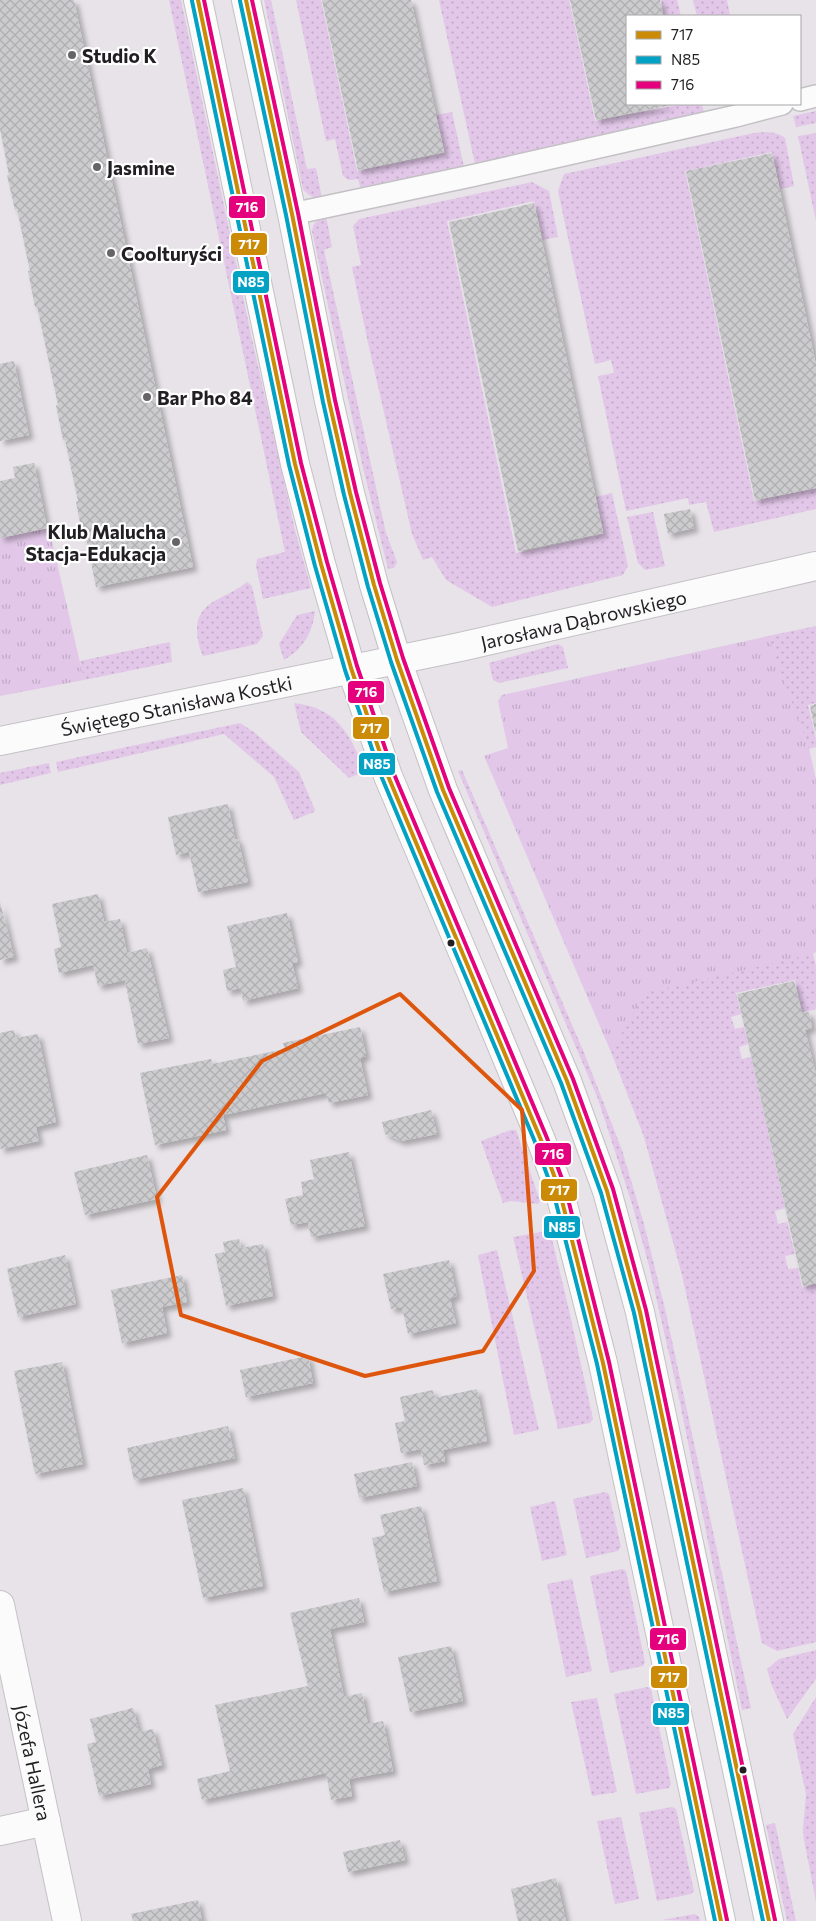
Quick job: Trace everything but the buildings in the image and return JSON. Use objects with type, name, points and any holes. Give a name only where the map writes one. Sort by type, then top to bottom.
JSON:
[{"type":"street","points":[[198,0],[295,464],[351,668],[388,776],[560,1189],[603,1363],[721,1921]]},
{"type":"street","points":[[246,0],[292,214],[329,401],[374,585],[397,660],[443,790],[567,1081],[607,1191],[640,1312],[769,1921]]},
{"type":"street","name":"Jarosława Dąbrowskiego","points":[[351,668],[397,660],[816,566]]},
{"type":"street","name":"Świętego Stanisława Kostki","points":[[0,741],[351,668]]},
{"type":"street","name":"Józefa Hallera","points":[[0,1605],[68,1921]]},
{"type":"street","points":[[0,1831],[46,1821]]},
{"type":"lane","points":[[801,100],[816,96]]},
{"type":"lane","points":[[292,214],[736,116],[778,105]]},
{"type":"highlighted area","points":[[400,994],[522,1110],[534,1271],[483,1351],[365,1376],[181,1315],[157,1197],[262,1061]]},
{"type":"green space","points":[[169,0],[181,0],[252,339],[295,530],[311,588],[263,599],[256,566],[257,559],[285,552]]},
{"type":"green space","points":[[264,0],[271,0],[307,169],[316,168],[322,198],[311,196],[303,189]]},
{"type":"green space","points":[[296,0],[321,0],[357,171],[445,153],[436,115],[452,112],[464,167],[361,190],[358,179],[349,180],[343,176],[335,139],[326,141]]},
{"type":"green space","points":[[439,0],[569,0],[595,121],[677,105],[702,105],[704,113],[475,164]]},
{"type":"green space","points":[[661,0],[677,0],[681,15],[664,15]]},
{"type":"green space","points":[[693,0],[727,0],[730,15],[697,15]]},
{"type":"green space","points":[[816,111],[816,123],[796,127],[793,116]]},
{"type":"green space","points":[[754,133],[774,133],[785,138],[794,186],[780,189],[772,152],[685,171],[754,501],[816,488],[816,509],[714,532],[706,502],[689,505],[688,498],[626,511],[598,376],[614,373],[611,360],[595,364],[558,191],[564,174]]},
{"type":"green space","points":[[816,133],[816,221],[798,136]]},
{"type":"green space","points":[[532,182],[549,191],[558,237],[543,240],[534,201],[447,221],[516,553],[604,534],[596,497],[612,493],[628,566],[623,575],[492,607],[446,580],[432,557],[423,560],[412,534],[352,267],[361,265],[353,226],[359,219]]},
{"type":"green space","points":[[326,216],[332,247],[324,250],[386,533],[397,562],[394,568],[388,569],[363,468],[312,231],[316,221]]},
{"type":"green space","points":[[653,512],[665,566],[645,570],[638,563],[627,517]]},
{"type":"green space","points":[[49,528],[84,680],[0,696],[0,538]]},
{"type":"green space","points":[[247,582],[252,586],[263,636],[257,644],[203,656],[197,636],[198,619],[202,612],[215,601]]},
{"type":"green space","points":[[315,611],[312,626],[306,639],[297,651],[284,660],[279,644],[297,615]]},
{"type":"green space","points":[[816,626],[816,703],[808,705],[816,739],[816,747],[809,749],[816,780],[729,744],[768,636]]},
{"type":"green space","points":[[768,636],[809,749],[816,780],[816,952],[645,993],[611,1052],[484,756],[508,748],[498,701],[502,695]]},
{"type":"green space","points":[[170,642],[172,662],[84,680],[80,661]]},
{"type":"green space","points":[[558,644],[563,647],[568,668],[499,683],[493,680],[489,663]]},
{"type":"green space","points":[[294,703],[310,706],[322,711],[341,725],[366,771],[349,778],[301,732]]},
{"type":"green space","points":[[240,723],[254,732],[299,772],[315,810],[314,812],[294,820],[274,777],[224,734],[58,772],[56,762]]},
{"type":"green space","points":[[49,763],[51,773],[0,785],[0,773]]},
{"type":"green space","points":[[462,770],[583,1050],[622,1150],[644,1224],[666,1313],[751,1708],[742,1710],[679,1398],[649,1266],[632,1204],[598,1099],[458,771]]},
{"type":"green space","points":[[676,872],[802,937],[813,954],[816,965],[815,1010],[802,1012],[795,980],[736,993],[741,1014],[731,1017],[735,1029],[744,1027],[748,1044],[739,1047],[742,1059],[751,1057],[785,1208],[775,1211],[778,1224],[787,1222],[795,1254],[785,1256],[788,1269],[798,1268],[802,1287],[816,1284],[816,1642],[777,1651],[762,1643],[682,1275],[644,1137],[611,1052]]},
{"type":"green space","points":[[516,1130],[540,1201],[538,1204],[511,1201],[503,1203],[481,1141]]},
{"type":"green space","points":[[550,1231],[593,1419],[590,1423],[558,1429],[513,1237]]},
{"type":"green space","points":[[497,1250],[539,1430],[514,1435],[478,1255]]},
{"type":"green space","points":[[605,1492],[609,1494],[621,1547],[618,1551],[586,1558],[573,1499]]},
{"type":"green space","points":[[555,1501],[567,1555],[542,1561],[530,1507]]},
{"type":"green space","points":[[622,1569],[626,1571],[645,1662],[643,1666],[610,1673],[590,1576]]},
{"type":"green space","points":[[572,1579],[592,1671],[566,1677],[547,1584]]},
{"type":"green space","points":[[816,1650],[816,1679],[787,1719],[772,1686],[767,1669],[779,1659]]},
{"type":"green space","points":[[647,1687],[651,1689],[671,1784],[669,1788],[636,1794],[614,1694]]},
{"type":"green space","points":[[816,1697],[816,1902],[804,1840],[806,1794],[793,1734]]},
{"type":"green space","points":[[597,1698],[617,1792],[592,1796],[571,1702]]},
{"type":"green space","points":[[672,1807],[676,1809],[694,1891],[691,1894],[657,1901],[639,1813]]},
{"type":"green space","points":[[621,1817],[639,1899],[615,1904],[597,1821]]},
{"type":"green space","points":[[775,1823],[796,1921],[787,1921],[766,1825]]},
{"type":"green space","points":[[695,1914],[699,1917],[700,1921],[662,1920]]},
{"type":"transit line","name":"717","points":[[198,0],[295,464],[351,668],[388,776],[541,1140],[559,1189],[603,1363],[721,1921]]},
{"type":"transit line","name":"716","points":[[204,0],[301,463],[357,666],[394,774],[547,1138],[565,1187],[609,1362],[727,1920]]},
{"type":"transit line","name":"717","points":[[246,0],[292,214],[329,401],[374,585],[397,660],[443,790],[567,1081],[607,1191],[640,1312],[769,1921]]},
{"type":"transit line","name":"716","points":[[252,0],[298,213],[335,400],[356,492],[380,583],[403,658],[449,788],[573,1079],[613,1189],[646,1310],[775,1920]]},
{"type":"transit line","name":"N85","points":[[192,1],[289,465],[315,566],[345,670],[382,778],[535,1142],[553,1191],[597,1364],[715,1921]]},
{"type":"transit line","name":"N85","points":[[240,1],[286,215],[323,402],[344,495],[368,587],[391,662],[437,792],[561,1083],[601,1193],[634,1313],[763,1921]]},
{"type":"place","name":"Studio K","points":[[72,55]]},
{"type":"place","name":"Jasmine","points":[[97,167]]},
{"type":"place","name":"Coolturyści","points":[[111,253]]},
{"type":"place","name":"Bar Pho 84","points":[[147,397]]},
{"type":"place","name":"Klub Malucha Stacja-Edukacja","points":[[176,542]]}]
